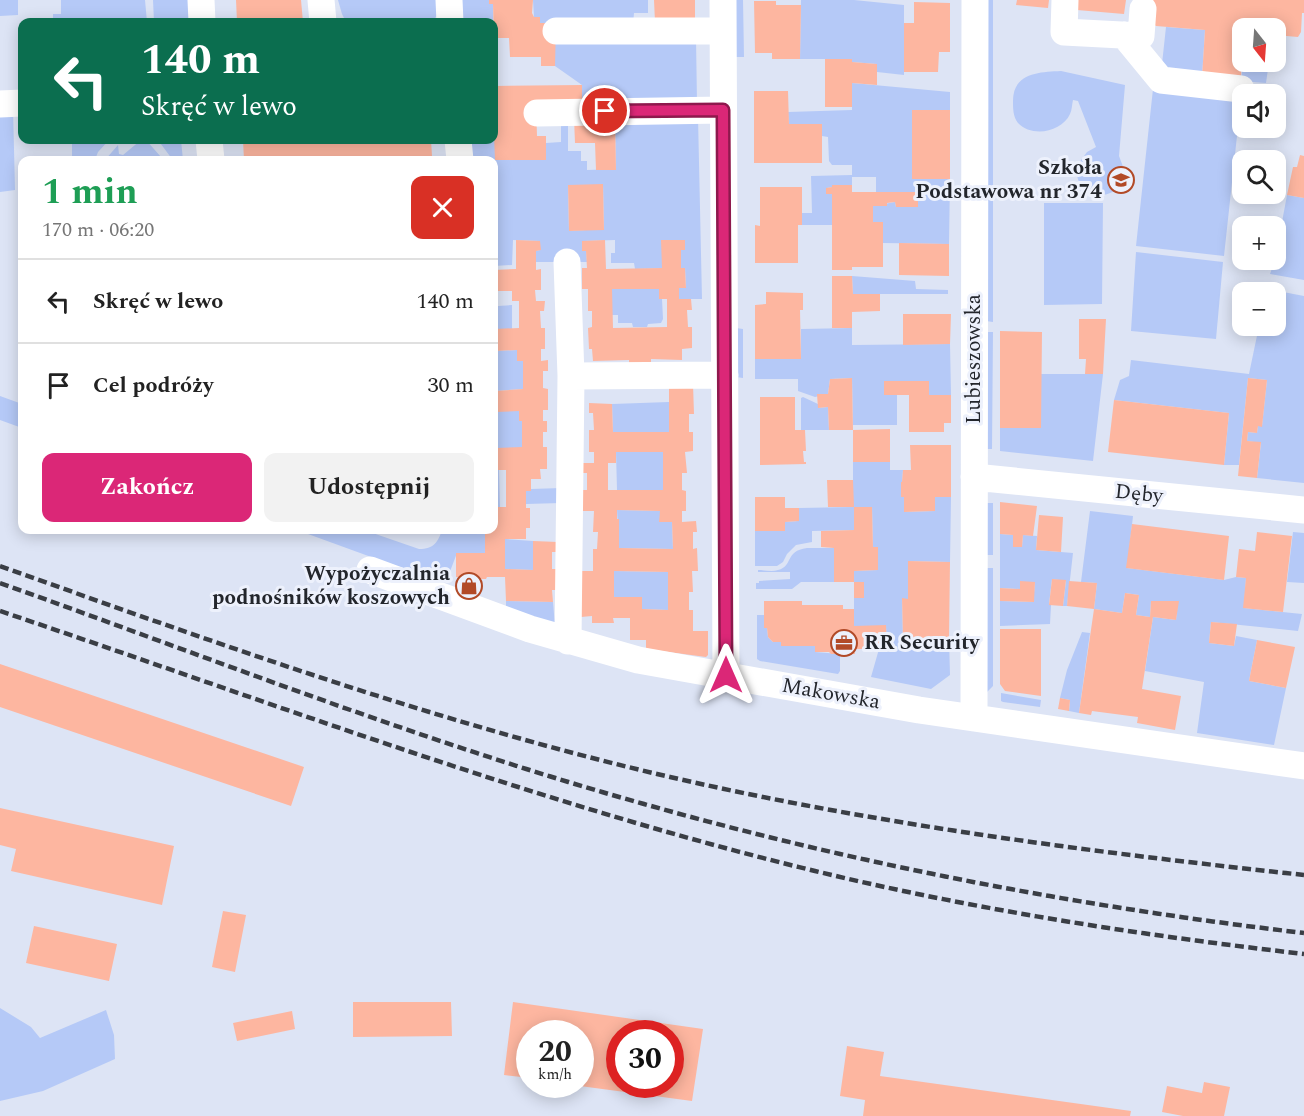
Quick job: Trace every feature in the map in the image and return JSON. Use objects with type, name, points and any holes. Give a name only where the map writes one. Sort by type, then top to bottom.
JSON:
[{"type":"street","points":[[201,0],[202,18]]},
{"type":"street","points":[[321,0],[323,18]]},
{"type":"street","points":[[449,0],[450,18]]},
{"type":"street","points":[[723,0],[726,675]]},
{"type":"street","name":"Lubieszowska","points":[[974,718],[975,0]]},
{"type":"street","points":[[1065,0],[1055,31],[1141,36],[1143,9]]},
{"type":"street","points":[[556,31],[723,31]]},
{"type":"street","points":[[1124,35],[1161,81],[1232,88]]},
{"type":"street","points":[[0,104],[18,103]]},
{"type":"street","points":[[537,113],[723,110]]},
{"type":"street","points":[[567,262],[571,376],[568,641]]},
{"type":"street","points":[[571,376],[724,375]]},
{"type":"street","name":"Dęby","points":[[974,477],[1304,510]]},
{"type":"street","name":"Makowska","points":[[370,570],[568,641],[638,660],[974,718],[1303,762]]},
{"type":"shaded area","points":[[0,0],[18,0],[18,15],[0,16]]},
{"type":"shaded area","points":[[61,0],[145,0],[147,18],[53,18],[53,14],[61,14]]},
{"type":"shaded area","points":[[153,0],[191,0],[193,18],[154,18]]},
{"type":"shaded area","points":[[338,0],[440,0],[439,11],[435,18],[344,18]]},
{"type":"shaded area","points":[[457,0],[489,0],[489,4],[493,4],[493,18],[458,18]]},
{"type":"shaded area","points":[[533,0],[648,0],[648,13],[634,13],[633,24],[540,23],[540,17],[534,17]]},
{"type":"shaded area","points":[[735,0],[743,0],[744,57],[735,57]]},
{"type":"shaded area","points":[[801,0],[854,0],[904,5],[904,75],[877,72],[877,64],[852,62],[852,59],[800,59]]},
{"type":"shaded area","points":[[986,0],[993,0],[993,322],[986,321]]},
{"type":"shaded area","points":[[1166,27],[1205,30],[1202,77],[1161,73]]},
{"type":"shaded area","points":[[555,38],[696,38],[697,103],[582,104],[582,85],[555,66]]},
{"type":"shaded area","points":[[1061,71],[1125,85],[1119,156],[1125,172],[1121,187],[1113,192],[1105,195],[1091,194],[1080,185],[1076,167],[1087,152],[1096,147],[1078,101],[1073,100],[1071,112],[1066,120],[1054,129],[1031,130],[1024,128],[1015,118],[1014,92],[1022,79],[1044,72]]},
{"type":"shaded area","points":[[1242,72],[1268,72],[1266,83],[1241,81]]},
{"type":"shaded area","points":[[852,83],[950,92],[950,110],[912,110],[912,179],[950,179],[949,244],[883,243],[883,223],[873,222],[873,206],[895,202],[896,207],[918,206],[918,192],[876,192],[876,177],[852,177],[852,185],[832,185],[827,188],[826,193],[832,194],[832,225],[802,225],[802,213],[812,213],[811,176],[852,175],[852,165],[832,165],[829,161],[828,137],[822,136],[822,125],[789,124],[788,112],[852,110]]},
{"type":"shaded area","points":[[1153,89],[1232,98],[1232,138],[1237,138],[1235,150],[1232,150],[1232,182],[1224,256],[1136,246]]},
{"type":"shaded area","points":[[13,108],[15,190],[0,192],[0,109]]},
{"type":"shaded area","points":[[615,117],[698,117],[702,299],[679,299],[679,288],[686,287],[685,268],[681,268],[681,250],[685,249],[685,240],[662,240],[662,268],[635,269],[634,263],[611,263],[611,253],[615,253],[615,240],[582,241],[582,251],[586,251],[587,262],[536,262],[536,251],[540,250],[540,241],[513,240],[512,265],[498,266],[498,160],[546,160],[546,143],[561,142],[561,119],[568,118],[568,151],[581,151],[581,161],[587,161],[587,170],[616,169]],"holes":[[[603,185],[604,229],[569,231],[568,186]]]},
{"type":"shaded area","points":[[72,144],[105,144],[96,156],[72,156]]},
{"type":"shaded area","points":[[136,144],[150,144],[160,156],[108,156],[118,145],[119,154],[123,155]]},
{"type":"shaded area","points":[[161,144],[181,144],[183,156],[170,156]]},
{"type":"shaded area","points":[[466,144],[495,144],[495,156],[468,156]]},
{"type":"shaded area","points":[[1287,195],[1304,198],[1304,280],[1270,274],[1271,270],[1286,270],[1286,216],[1283,216]]},
{"type":"shaded area","points":[[1044,203],[1103,203],[1102,304],[1044,305]]},
{"type":"shaded area","points":[[1136,252],[1223,262],[1216,339],[1131,331]]},
{"type":"shaded area","points":[[852,276],[915,281],[916,289],[948,290],[948,294],[853,294]]},
{"type":"shaded area","points":[[612,289],[659,289],[659,299],[662,299],[663,319],[661,323],[648,324],[647,327],[633,327],[632,323],[618,323],[618,315],[612,315]]},
{"type":"shaded area","points":[[1286,293],[1304,296],[1304,483],[1257,478],[1261,443],[1247,441],[1248,432],[1257,433],[1258,426],[1262,426],[1267,380],[1248,378],[1239,465],[1224,465],[1229,413],[1114,400],[1120,380],[1129,376],[1131,360],[1249,374],[1257,336],[1286,336]]},
{"type":"shaded area","points":[[512,305],[512,329],[498,329],[498,306]]},
{"type":"shaded area","points":[[736,328],[743,329],[743,378],[736,377]]},
{"type":"shaded area","points":[[852,328],[852,345],[950,344],[951,395],[929,395],[928,381],[884,381],[884,395],[897,395],[897,425],[853,425],[852,378],[830,379],[828,394],[815,397],[798,391],[798,379],[755,379],[755,359],[801,359],[801,329]]},
{"type":"shaded area","points":[[986,332],[993,332],[992,449],[986,449]]},
{"type":"shaded area","points":[[517,350],[523,361],[523,389],[498,391],[498,351]]},
{"type":"shaded area","points":[[1041,374],[1103,374],[1093,461],[1000,451],[1000,428],[1041,428]]},
{"type":"shaded area","points":[[0,396],[18,403],[18,427],[0,420]]},
{"type":"shaded area","points":[[801,398],[818,404],[818,408],[828,407],[829,430],[801,430]]},
{"type":"shaded area","points":[[669,402],[669,432],[613,432],[612,404]]},
{"type":"shaded area","points":[[498,411],[519,411],[519,421],[522,421],[522,447],[499,470],[500,507],[498,507]]},
{"type":"shaded area","points":[[616,452],[663,452],[663,490],[617,490]]},
{"type":"shaded area","points":[[853,462],[890,462],[890,470],[903,470],[901,497],[904,497],[904,512],[935,511],[935,497],[951,497],[950,562],[908,561],[908,599],[902,599],[903,639],[920,642],[920,638],[949,638],[950,675],[931,689],[871,677],[879,649],[887,649],[886,626],[854,626],[854,598],[864,598],[864,582],[854,582],[854,571],[878,570],[878,547],[873,547],[872,507],[854,507],[854,530],[812,531],[812,542],[796,545],[777,566],[755,566],[755,531],[785,531],[785,522],[799,521],[799,508],[853,507]]},
{"type":"shaded area","points":[[561,488],[561,503],[526,504],[526,491]]},
{"type":"shaded area","points":[[985,503],[993,503],[993,555],[986,555]]},
{"type":"shaded area","points":[[617,510],[660,511],[660,522],[672,522],[673,549],[619,548]]},
{"type":"shaded area","points":[[1090,511],[1133,516],[1127,568],[1224,580],[1236,577],[1246,578],[1244,608],[1302,614],[1298,631],[1211,622],[1209,643],[1234,646],[1236,636],[1257,640],[1249,681],[1286,688],[1274,745],[1197,733],[1204,682],[1145,671],[1153,617],[1176,620],[1178,601],[1151,601],[1150,617],[1136,615],[1139,595],[1125,593],[1122,613],[1094,609],[1097,583],[1081,582]]},
{"type":"shaded area","points":[[1293,532],[1304,533],[1304,583],[1287,582]]},
{"type":"shaded area","points":[[308,534],[376,534],[419,549],[435,544],[440,534],[485,534],[485,553],[457,553],[449,574],[429,567],[426,577]]},
{"type":"shaded area","points":[[1000,534],[1013,535],[1013,547],[1022,547],[1023,535],[1037,536],[1036,550],[1073,553],[1067,606],[1063,606],[1066,581],[1052,579],[1049,604],[1051,605],[1050,624],[1000,626],[1000,601],[1033,602],[1035,583],[1020,582],[1020,589],[1000,588]]},
{"type":"shaded area","points":[[505,539],[533,541],[533,570],[505,569]]},
{"type":"shaded area","points":[[807,548],[834,548],[834,582],[801,582],[792,589],[756,589],[756,583],[759,581],[790,579],[790,572],[758,572],[758,570],[773,571],[783,568],[795,552]]},
{"type":"shaded area","points":[[986,568],[993,568],[993,686],[987,692]]},
{"type":"shaded area","points":[[614,571],[668,572],[668,610],[642,609],[642,597],[614,597]]},
{"type":"shaded area","points":[[506,601],[553,602],[555,626],[506,611]]},
{"type":"shaded area","points":[[757,615],[764,615],[764,628],[767,628],[768,637],[773,642],[781,642],[781,646],[815,646],[815,652],[840,654],[838,674],[757,659]]},
{"type":"shaded area","points":[[1082,632],[1090,633],[1079,713],[1069,711],[1070,700],[1060,698],[1067,670]]},
{"type":"shaded area","points":[[1001,693],[1041,700],[1040,707],[1003,702]]},
{"type":"shaded area","points":[[0,1008],[31,1027],[40,1038],[106,1010],[114,1035],[115,1059],[43,1091],[0,1101]]},
{"type":"building","points":[[236,0],[301,0],[303,18],[237,18]]},
{"type":"building","points":[[489,0],[533,0],[532,13],[534,17],[540,17],[540,23],[556,23],[555,66],[541,66],[541,57],[510,57],[509,38],[498,38],[498,18],[493,18],[493,4],[489,4]]},
{"type":"building","points":[[654,0],[695,0],[695,22],[655,22]]},
{"type":"building","points":[[1017,0],[1049,0],[1048,8],[1016,5]]},
{"type":"building","points":[[1078,0],[1126,0],[1124,14],[1077,10]]},
{"type":"building","points":[[1153,0],[1304,0],[1301,32],[1298,37],[1286,36],[1286,18],[1232,18],[1232,72],[1241,72],[1241,81],[1202,77],[1205,30],[1156,26],[1152,23]]},
{"type":"building","points":[[754,1],[776,1],[776,5],[801,5],[800,59],[772,59],[772,53],[755,53]]},
{"type":"building","points":[[914,2],[950,3],[950,52],[939,52],[938,72],[904,72],[904,23],[914,23]]},
{"type":"building","points":[[825,59],[852,59],[852,62],[877,64],[877,85],[852,83],[852,107],[825,107]]},
{"type":"building","points":[[582,85],[582,104],[536,105],[537,136],[546,136],[546,160],[498,160],[498,156],[495,156],[494,144],[498,144],[498,86]]},
{"type":"building","points":[[754,91],[788,91],[789,124],[822,124],[822,163],[754,163]]},
{"type":"building","points":[[912,110],[950,110],[950,179],[912,179]]},
{"type":"building","points":[[615,117],[616,170],[596,170],[595,143],[575,143],[574,118]]},
{"type":"building","points":[[243,144],[431,144],[432,156],[244,156]]},
{"type":"building","points":[[1300,155],[1304,156],[1304,198],[1287,195],[1293,167],[1297,167]]},
{"type":"building","points":[[603,184],[604,230],[569,231],[568,185]]},
{"type":"building","points":[[832,185],[852,185],[852,192],[918,192],[918,207],[896,207],[895,202],[887,203],[887,206],[873,206],[873,222],[883,222],[883,267],[852,267],[852,270],[832,270],[832,194],[826,194],[826,188]]},
{"type":"building","points":[[760,187],[802,187],[802,225],[798,225],[798,263],[755,263],[755,225],[760,226]]},
{"type":"building","points":[[516,240],[540,241],[541,250],[536,251],[536,270],[541,269],[541,290],[535,290],[536,301],[545,301],[544,311],[540,311],[541,328],[545,328],[545,349],[541,349],[541,361],[548,360],[548,371],[543,371],[543,388],[548,389],[548,410],[543,410],[543,421],[547,421],[547,432],[543,432],[543,447],[547,447],[547,469],[540,469],[541,479],[531,479],[531,491],[526,491],[526,508],[530,508],[530,528],[526,528],[526,539],[505,539],[505,569],[533,570],[533,541],[558,542],[558,552],[552,552],[552,569],[558,569],[558,590],[552,590],[553,602],[506,601],[505,577],[482,579],[456,577],[456,553],[485,553],[485,534],[498,534],[498,507],[506,507],[506,470],[498,470],[498,448],[522,447],[522,421],[519,421],[519,411],[498,412],[498,391],[523,389],[523,361],[517,361],[517,350],[498,351],[498,329],[519,328],[519,301],[512,301],[512,291],[498,291],[498,270],[516,269]]},
{"type":"building","points":[[605,240],[606,269],[662,268],[661,240],[685,240],[685,250],[681,250],[681,268],[685,268],[686,288],[679,288],[679,299],[691,299],[692,310],[687,310],[688,327],[692,327],[692,348],[682,349],[682,360],[651,359],[651,363],[629,364],[629,360],[593,361],[592,349],[589,349],[588,328],[592,327],[592,311],[588,311],[588,289],[582,289],[582,268],[587,268],[586,251],[582,251],[582,241]],"holes":[[[612,289],[659,289],[659,299],[667,299],[667,327],[613,328]]]},
{"type":"building","points":[[899,243],[949,244],[949,276],[899,275]]},
{"type":"building","points":[[832,276],[852,276],[853,294],[880,294],[880,311],[852,312],[852,328],[832,328]]},
{"type":"building","points":[[766,292],[803,293],[803,310],[800,310],[801,359],[755,359],[755,305],[766,304]]},
{"type":"building","points":[[903,314],[951,314],[950,344],[903,345]]},
{"type":"building","points":[[1079,319],[1106,319],[1103,374],[1085,374],[1086,359],[1079,359]]},
{"type":"building","points":[[1000,331],[1042,332],[1041,428],[1000,428]]},
{"type":"building","points":[[852,378],[853,430],[829,430],[828,407],[818,408],[817,394],[828,394],[830,379]]},
{"type":"building","points":[[1248,378],[1267,380],[1262,427],[1258,426],[1257,433],[1248,432],[1247,441],[1261,442],[1257,478],[1238,476]]},
{"type":"building","points":[[884,381],[929,381],[929,395],[951,395],[951,423],[944,423],[944,432],[909,432],[909,395],[884,395]]},
{"type":"building","points":[[669,384],[693,384],[694,414],[689,414],[689,432],[693,432],[693,451],[685,452],[687,473],[682,473],[682,490],[686,491],[686,511],[682,511],[682,522],[696,521],[697,532],[693,532],[693,549],[697,548],[698,571],[692,571],[693,592],[689,592],[689,610],[693,610],[693,631],[708,631],[708,655],[706,657],[646,649],[646,640],[630,640],[630,618],[613,618],[614,623],[592,623],[592,616],[581,617],[581,571],[593,571],[593,549],[597,549],[598,532],[593,532],[594,511],[582,511],[582,490],[587,490],[587,473],[583,473],[583,463],[594,463],[594,452],[589,452],[589,430],[594,430],[593,413],[589,413],[589,403],[612,404],[613,432],[669,432]],"holes":[[[616,452],[663,452],[663,490],[608,490],[608,463],[616,463]],[[617,510],[660,511],[659,522],[672,522],[673,549],[619,548],[619,519],[617,519]],[[614,571],[668,572],[668,610],[642,609],[642,597],[614,597]]]},
{"type":"building","points":[[760,397],[795,397],[795,430],[805,430],[806,451],[803,451],[806,464],[760,465]]},
{"type":"building","points":[[1114,400],[1229,413],[1224,465],[1108,452]]},
{"type":"building","points":[[890,429],[890,462],[853,462],[853,430]]},
{"type":"building","points":[[910,445],[951,445],[951,497],[935,497],[935,511],[904,512],[901,482],[903,470],[911,470]]},
{"type":"building","points":[[827,480],[853,480],[854,507],[828,507]]},
{"type":"building","points":[[755,497],[785,497],[785,508],[799,508],[799,521],[785,522],[785,531],[755,531]]},
{"type":"building","points":[[1000,502],[1037,506],[1033,536],[1023,535],[1022,547],[1013,547],[1013,535],[1000,534]]},
{"type":"building","points":[[854,507],[872,507],[873,547],[878,547],[878,570],[854,571],[854,582],[834,582],[834,548],[821,547],[821,531],[854,530]]},
{"type":"building","points":[[1039,515],[1063,517],[1061,552],[1036,550]]},
{"type":"building","points":[[1132,524],[1229,536],[1224,580],[1126,568]]},
{"type":"building","points":[[1257,532],[1292,536],[1283,612],[1243,608],[1246,578],[1236,577],[1239,549],[1255,551]]},
{"type":"building","points":[[908,561],[950,562],[949,638],[920,638],[920,642],[903,639],[902,598],[908,599]]},
{"type":"building","points":[[1052,579],[1066,580],[1063,606],[1049,605]]},
{"type":"building","points":[[1020,581],[1035,582],[1034,602],[1000,601],[1000,588],[1020,589]]},
{"type":"building","points":[[1069,581],[1097,583],[1094,609],[1067,606]]},
{"type":"building","points":[[854,582],[864,582],[864,598],[854,598]]},
{"type":"building","points":[[1125,593],[1139,595],[1136,615],[1150,617],[1151,601],[1179,601],[1176,620],[1153,617],[1142,689],[1181,696],[1175,730],[1137,723],[1138,717],[1092,711],[1091,715],[1079,713],[1094,609],[1122,613]]},
{"type":"building","points":[[764,601],[802,601],[802,605],[843,605],[843,609],[854,609],[854,626],[886,625],[887,649],[854,649],[855,654],[831,654],[815,652],[815,646],[781,646],[781,642],[773,642],[768,637],[767,628],[764,628]]},
{"type":"building","points":[[1211,622],[1237,624],[1234,646],[1209,643]]},
{"type":"building","points":[[1000,629],[1041,629],[1041,696],[1005,691],[1000,684]]},
{"type":"building","points":[[1257,640],[1295,647],[1286,688],[1249,681]]},
{"type":"building","points":[[0,664],[304,767],[291,806],[0,707]]},
{"type":"building","points":[[1060,698],[1070,700],[1069,711],[1058,709]]},
{"type":"building","points":[[0,808],[174,846],[162,905],[11,871],[16,849],[0,845]]},
{"type":"building","points":[[223,911],[246,915],[235,972],[212,967]]},
{"type":"building","points":[[34,926],[117,944],[109,981],[26,963]]},
{"type":"building","points":[[353,1002],[451,1002],[452,1036],[353,1037]]},
{"type":"building","points":[[513,1002],[640,1020],[606,1020],[606,1089],[594,1088],[594,1020],[516,1020],[516,1076],[504,1075]]},
{"type":"building","points":[[292,1011],[295,1029],[237,1041],[233,1023]]},
{"type":"building","points":[[684,1026],[703,1029],[692,1101],[670,1098],[684,1098]]},
{"type":"building","points":[[847,1046],[884,1052],[880,1076],[1131,1111],[1130,1116],[863,1116],[865,1100],[840,1096]]},
{"type":"building","points":[[1204,1082],[1230,1087],[1224,1116],[1183,1116],[1162,1112],[1167,1086],[1202,1093]]},
{"type":"railway","points":[[0,566],[249,654],[416,708],[500,733],[670,777],[906,823],[1065,847],[1304,875]]},
{"type":"railway","points":[[0,583],[400,727],[562,780],[725,826],[971,882],[1137,910],[1304,933]]},
{"type":"railway","points":[[0,611],[405,750],[609,815],[712,844],[815,871],[936,898],[1120,930],[1304,954]]},
{"type":"place","name":"Szkoła Podstawowa nr 374","points":[[1121,180]]},
{"type":"place","name":"Wypożyczalnia podnośników koszowych","points":[[469,586]]},
{"type":"place","name":"RR Security","points":[[844,643]]},
{"type":"route","points":[[605,111],[723,110],[726,675]]}]
